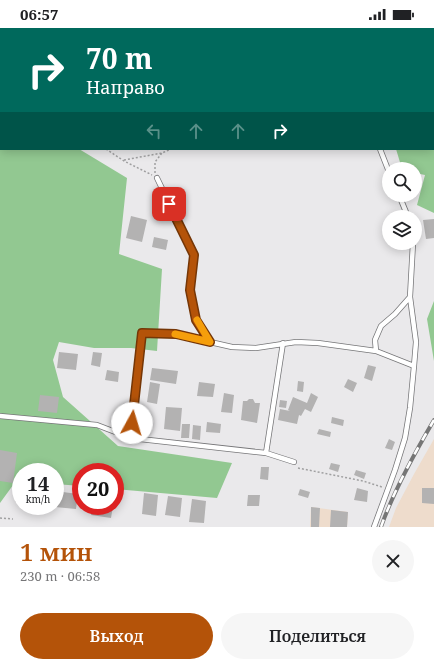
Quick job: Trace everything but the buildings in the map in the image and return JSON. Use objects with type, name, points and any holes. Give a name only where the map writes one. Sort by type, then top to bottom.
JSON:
[{"type":"lane","points":[[380,150],[385,162]]},
{"type":"lane","points":[[157,178],[194,255],[190,290],[196,320],[210,342]]},
{"type":"lane","points":[[374,527],[405,438],[410,408],[416,342],[410,297],[413,250]]},
{"type":"lane","points":[[376,351],[374,340],[381,326],[395,314],[410,297]]},
{"type":"lane","points":[[131,438],[142,333],[176,334],[232,347],[256,348],[283,343],[318,343],[376,351],[414,366]]},
{"type":"lane","points":[[266,453],[283,343]]},
{"type":"lane","points":[[0,416],[97,425],[131,438],[266,453],[294,462]]},
{"type":"path","points":[[108,150],[157,178]]},
{"type":"path","points":[[124,160],[168,150]]},
{"type":"path","points":[[157,178],[155,174],[155,162],[162,152]]},
{"type":"path","points":[[294,462],[296,468],[363,481],[387,489]]},
{"type":"path","points":[[0,518],[13,519]]},
{"type":"shaded area","points":[[434,439],[434,527],[389,527],[396,508]]},
{"type":"shaded area","points":[[311,507],[348,512],[347,527],[310,527]]},
{"type":"green space","points":[[0,150],[81,150],[127,178],[119,254],[162,269],[157,351],[131,348],[94,348],[59,342],[53,360],[63,397],[118,446],[232,463],[217,498],[124,490],[124,463],[72,463],[72,485],[64,485],[64,463],[12,463],[12,486],[0,503]]},
{"type":"green space","points":[[396,150],[434,150],[434,213],[417,205],[418,202],[422,202],[422,186],[425,175],[422,174],[422,162],[400,162]]},
{"type":"green space","points":[[434,301],[434,361],[427,319]]},
{"type":"railway","points":[[381,527],[405,472],[434,420]]},
{"type":"slow traffic","points":[[175,334],[210,342],[197,320]]},
{"type":"route","points":[[132,423],[142,333],[176,334],[210,342],[196,320],[190,290],[194,255],[169,204]]}]
